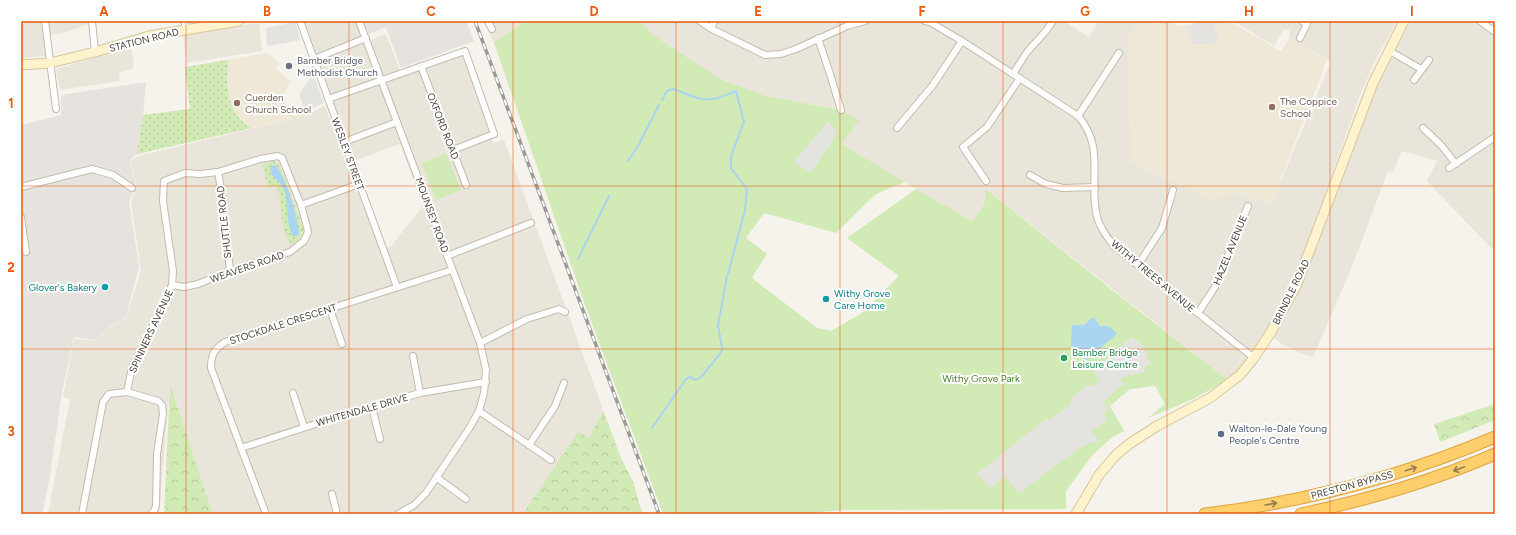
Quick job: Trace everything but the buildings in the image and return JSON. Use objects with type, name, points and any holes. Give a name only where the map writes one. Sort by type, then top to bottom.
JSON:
[{"type":"highway","name":"PRESTON BYPASS","points":[[1205,514],[1306,498],[1409,469],[1460,452],[1495,437]]},
{"type":"highway","name":"PRESTON BYPASS","points":[[1301,514],[1403,488],[1495,454]]},
{"type":"street","points":[[46,21],[56,108]]},
{"type":"street","points":[[92,21],[95,52]]},
{"type":"street","name":"STATION ROAD","points":[[21,65],[50,63],[95,52],[185,26],[239,21]]},
{"type":"street","name":"WESLEY STREET","points":[[300,21],[397,287]]},
{"type":"street","name":"MOUNSEY ROAD","points":[[360,21],[480,342],[486,370],[484,393],[478,411],[470,427],[426,493],[414,505],[398,514]]},
{"type":"street","points":[[489,21],[492,29]]},
{"type":"street","points":[[700,21],[710,28],[765,55],[781,54],[796,49],[847,26],[864,21]]},
{"type":"street","points":[[710,28],[715,21]]},
{"type":"street","name":"WITHY TREES AVENUE","points":[[925,21],[962,41],[1078,116],[1085,124],[1094,148],[1097,216],[1103,232],[1114,246],[1254,358]]},
{"type":"street","points":[[1013,74],[1027,52],[1053,21]]},
{"type":"street","points":[[1300,38],[1307,24],[1302,21]]},
{"type":"street","name":"BRINDLE ROAD","points":[[1076,514],[1085,497],[1106,466],[1129,444],[1157,426],[1210,398],[1240,376],[1254,358],[1284,310],[1297,284],[1372,83],[1404,21]]},
{"type":"street","points":[[1480,21],[1495,32]]},
{"type":"street","points":[[314,59],[366,38]]},
{"type":"street","points":[[818,38],[841,110]]},
{"type":"street","points":[[897,128],[933,85],[962,41]]},
{"type":"street","points":[[1388,50],[1421,69]]},
{"type":"street","points":[[328,99],[465,51],[494,134],[453,150]]},
{"type":"street","points":[[1078,116],[1119,53]]},
{"type":"street","points":[[1414,80],[1429,60]]},
{"type":"street","name":"OXFORD ROAD","points":[[421,66],[466,185]]},
{"type":"street","points":[[986,181],[963,147],[987,127],[1020,78]]},
{"type":"street","points":[[344,142],[397,122]]},
{"type":"street","points":[[1423,128],[1441,145],[1456,164]]},
{"type":"street","points":[[1450,168],[1495,137]]},
{"type":"street","name":"SPINNERS AVENUE","points":[[127,392],[132,367],[172,284],[173,271],[163,201],[164,181],[185,174],[218,172],[247,162],[278,156],[284,162],[301,205]]},
{"type":"street","points":[[21,187],[92,170],[113,175],[132,188]]},
{"type":"street","name":"SHUTTLE ROAD","points":[[218,172],[222,195],[230,271]]},
{"type":"street","points":[[1030,175],[1046,184],[1063,188],[1095,187]]},
{"type":"street","points":[[301,205],[359,184]]},
{"type":"street","points":[[1138,265],[1162,228],[1173,190]]},
{"type":"street","name":"WEAVERS ROAD","points":[[172,284],[184,286],[198,284],[230,271],[290,252],[304,241],[308,232],[301,205]]},
{"type":"street","name":"HAZEL AVENUE","points":[[1198,313],[1215,287],[1248,206]]},
{"type":"street","points":[[21,217],[26,252]]},
{"type":"street","points":[[447,256],[531,223]]},
{"type":"street","name":"STOCKDALE CRESCENT","points":[[266,514],[211,368],[211,358],[217,348],[225,342],[452,270]]},
{"type":"street","points":[[330,309],[342,344]]},
{"type":"street","points":[[480,342],[527,319],[559,309],[565,312]]},
{"type":"street","points":[[412,356],[420,393]]},
{"type":"street","name":"WHITENDALE DRIVE","points":[[241,448],[304,427],[420,393],[486,382]]},
{"type":"street","points":[[529,444],[555,406],[564,383]]},
{"type":"street","points":[[82,514],[103,402],[109,394],[127,392],[158,401],[163,409],[157,454],[156,506],[151,514]]},
{"type":"street","points":[[293,393],[304,427]]},
{"type":"street","points":[[372,407],[380,439]]},
{"type":"street","points":[[478,411],[551,460]]},
{"type":"street","points":[[436,477],[466,499]]},
{"type":"street","points":[[332,494],[337,514]]},
{"type":"shaded area","points":[[21,21],[88,21],[88,24],[67,32],[44,36],[45,56],[21,58]]},
{"type":"shaded area","points":[[302,21],[357,21],[366,42],[386,34],[402,76],[463,54],[493,143],[504,140],[603,409],[589,438],[578,433],[525,511],[520,514],[213,514],[170,384],[159,514],[48,514],[70,399],[63,397],[74,339],[100,341],[103,333],[112,325],[126,319],[141,270],[131,203],[136,186],[131,161],[139,156],[303,116],[325,106],[380,250],[391,246],[423,206],[400,144],[353,161]]},
{"type":"shaded area","points":[[363,21],[466,21],[474,41],[401,68],[386,27],[369,34]]},
{"type":"shaded area","points":[[484,21],[526,21],[494,43]]},
{"type":"shaded area","points":[[640,21],[1064,21],[1089,37],[1099,21],[1139,21],[1128,37],[1129,63],[1233,192],[1271,204],[1331,62],[1290,37],[1289,29],[1283,30],[1274,46],[1233,21],[1397,21],[1373,65],[1359,98],[1299,268],[1285,301],[1258,347],[1236,374],[1228,380],[987,190],[985,193],[986,203],[972,221],[842,144],[858,120],[841,110],[766,96],[720,79],[653,35]]},
{"type":"shaded area","points":[[1139,21],[1152,21],[1153,24],[1168,21],[1178,26],[1190,25],[1198,21],[1229,21],[1281,51],[1290,37],[1327,60],[1271,204],[1233,192],[1214,201],[1130,163],[1128,37]]},
{"type":"shaded area","points":[[1202,21],[1212,21],[1219,37],[1218,41],[1214,44],[1191,44],[1191,39],[1185,27]]},
{"type":"shaded area","points":[[1411,21],[1495,21],[1495,252],[1427,181],[1437,161],[1402,151],[1393,172],[1388,171],[1353,264],[1313,357],[1302,354],[1282,344],[1273,337],[1292,305],[1306,273],[1370,102],[1388,63]]},
{"type":"shaded area","points":[[295,22],[301,40],[267,46],[266,28]]},
{"type":"shaded area","points":[[259,23],[262,51],[186,63],[183,35]]},
{"type":"shaded area","points":[[130,48],[134,61],[132,69],[119,72],[120,81],[60,90],[56,69]]},
{"type":"shaded area","name":"Cuerden Church School","points":[[267,53],[280,63],[276,69],[291,81],[280,99],[304,116],[137,154],[143,115],[190,109],[185,67]]},
{"type":"shaded area","points":[[313,74],[324,103],[305,112],[299,94]]},
{"type":"shaded area","points":[[146,82],[137,154],[130,160],[135,184],[129,203],[139,266],[126,318],[111,325],[102,333],[100,341],[74,337],[62,392],[50,476],[42,514],[21,514],[21,125],[61,115],[61,95]]},
{"type":"shaded area","points":[[828,122],[837,133],[811,173],[794,162]]},
{"type":"shaded area","points":[[1132,337],[1143,346],[1150,364],[1145,367],[1144,372],[1123,377],[1120,380],[1123,384],[1103,402],[1108,409],[1103,414],[1107,420],[1091,431],[1099,441],[1090,443],[1075,451],[1019,493],[1005,477],[990,488],[977,474],[1047,418],[1050,420],[1070,405],[1072,398],[1088,385],[1093,386],[1100,380],[1093,370]]},
{"type":"green space","name":"Withy Grove Park","points":[[526,21],[640,21],[653,35],[720,79],[766,96],[841,110],[859,120],[842,144],[905,182],[876,194],[836,233],[764,213],[746,238],[767,254],[752,278],[817,328],[831,331],[862,313],[899,276],[847,238],[916,189],[972,221],[985,203],[985,192],[987,190],[1228,380],[1193,399],[1148,418],[1165,404],[1155,386],[1130,389],[1110,406],[1124,431],[1111,438],[1091,457],[1066,491],[1066,509],[845,510],[792,514],[663,514],[585,305],[494,43]]},
{"type":"green space","points":[[228,60],[227,79],[229,98],[232,107],[243,122],[251,128],[137,154],[143,115],[190,109],[185,67]]},
{"type":"green space","points":[[446,153],[461,190],[436,200],[422,163]]},
{"type":"green space","points":[[274,161],[279,164],[304,229],[301,237],[292,245],[285,232],[276,185],[268,188],[262,164]]},
{"type":"green space","points":[[170,384],[213,514],[164,514]]},
{"type":"green space","points":[[1495,404],[1495,420],[1440,442],[1434,424]]},
{"type":"green space","points":[[603,410],[621,458],[634,484],[640,507],[644,514],[520,514],[525,511],[578,432],[589,438]]},
{"type":"water","points":[[275,165],[283,178],[291,198],[298,227],[299,234],[297,236],[293,236],[290,227],[284,189],[272,175],[270,170],[271,166]]},
{"type":"water","points":[[1093,317],[1101,327],[1105,325],[1107,327],[1109,326],[1117,334],[1085,361],[1071,345],[1072,325],[1084,325]]},
{"type":"waterway","points":[[662,100],[667,91],[673,89],[699,98],[707,99],[720,97],[736,91],[744,122],[731,156],[731,168],[747,189],[745,210],[728,274]]},
{"type":"waterway","points":[[628,161],[639,144],[659,105]]},
{"type":"waterway","points":[[578,259],[609,196]]},
{"type":"waterway","points":[[722,347],[718,326],[727,276]]},
{"type":"waterway","points":[[652,428],[686,379],[690,377],[696,380],[701,377],[720,354],[722,349]]},
{"type":"railway","points":[[475,21],[659,514]]},
{"type":"place","name":"Bamber Bridge Methodist Church","points":[[289,66]]},
{"type":"place","name":"Cuerden Church School","points":[[237,103]]},
{"type":"place","name":"The Coppice School","points":[[1272,107]]},
{"type":"place","name":"Glover's Bakery","points":[[105,287]]},
{"type":"place","name":"Withy Grove Care Home","points":[[826,299]]},
{"type":"place","name":"Bamber Bridge Leisure Centre","points":[[1064,358]]},
{"type":"place","name":"Walton-le-Dale Young People's Centre","points":[[1221,434]]}]
